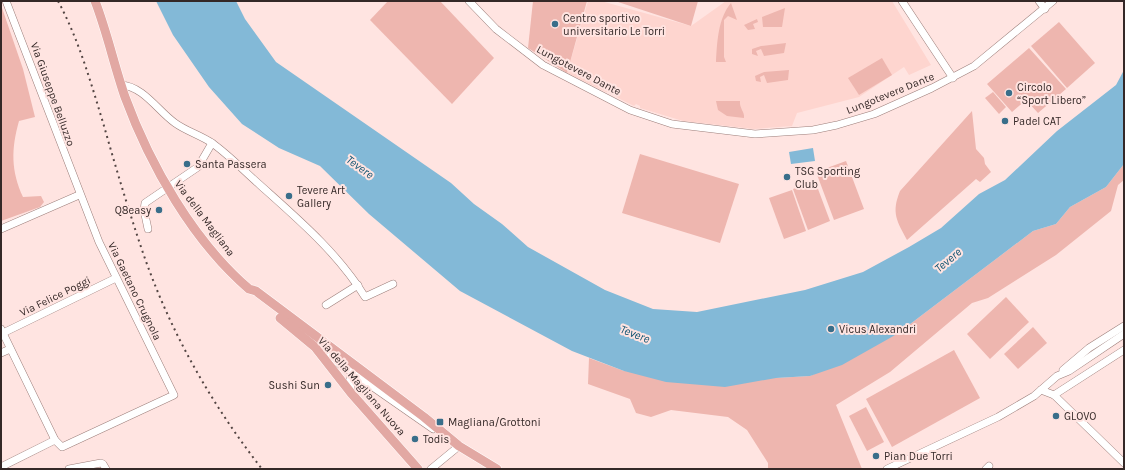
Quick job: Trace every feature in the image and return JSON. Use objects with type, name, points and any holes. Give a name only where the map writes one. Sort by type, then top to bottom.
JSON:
[{"type":"main road","name":"Via della Magliana","points":[[95,1],[107,35],[121,85],[137,129],[150,158],[167,188],[214,252],[249,289],[256,292],[459,446],[497,469]]},
{"type":"main road","name":"Via della Magliana Nuova","points":[[249,289],[253,296],[315,347],[351,393],[418,469]]},
{"type":"street","name":"Via Giuseppe Belluzzo","points":[[6,1],[79,195]]},
{"type":"street","name":"Lungotevere Dante","points":[[469,1],[496,29],[543,66],[635,112],[672,124],[755,134],[813,130],[836,126],[874,114],[953,78],[980,63],[1053,1]]},
{"type":"street","points":[[902,1],[953,78]]},
{"type":"street","points":[[1039,1],[1045,9]]},
{"type":"street","points":[[121,85],[129,86],[175,123],[212,143],[326,246],[366,297],[393,284]]},
{"type":"street","points":[[148,230],[144,213],[144,205],[149,200],[198,167],[212,143]]},
{"type":"street","points":[[1,229],[79,195]]},
{"type":"street","name":"Via Gaetano Crugnola","points":[[54,440],[62,447],[174,395],[116,278],[79,195]]},
{"type":"street","name":"Via Felice Poggi","points":[[2,331],[116,278]]},
{"type":"street","points":[[326,305],[358,285]]},
{"type":"street","points":[[887,469],[993,420],[1041,390],[1088,348],[1124,326]]},
{"type":"street","points":[[1,467],[54,440],[2,331]]},
{"type":"street","points":[[1057,376],[1069,371],[1124,334]]},
{"type":"street","name":"Via della Magliana","points":[[315,347],[352,374],[459,446]]},
{"type":"street","points":[[1,353],[10,349]]},
{"type":"street","points":[[1054,395],[1124,350]]},
{"type":"street","points":[[351,393],[349,382],[352,374],[362,372]]},
{"type":"street","points":[[1041,390],[1054,395],[1124,463]]},
{"type":"street","points":[[431,469],[459,446]]},
{"type":"street","points":[[69,469],[101,463],[106,469]]},
{"type":"shaded area","points":[[388,1],[440,1],[494,58],[452,104],[370,20]]},
{"type":"shaded area","name":"Centro sportivo universitario Le Torri","points":[[533,1],[587,1],[567,73],[528,48]]},
{"type":"shaded area","points":[[588,1],[601,1],[691,26],[726,1],[892,1],[931,65],[909,75],[904,67],[859,97],[797,113],[792,126],[754,129],[683,121],[640,108],[640,106],[636,104],[634,106],[618,98],[611,91],[606,92],[567,73]]},
{"type":"shaded area","points":[[615,1],[698,1],[691,26]]},
{"type":"shaded area","points":[[731,3],[737,20],[728,16],[724,20],[724,57],[726,62],[716,62],[721,23],[723,16]]},
{"type":"shaded area","points":[[1,5],[23,69],[35,117],[19,121],[16,131],[14,150],[14,169],[23,197],[41,196],[44,202],[40,207],[1,221]]},
{"type":"shaded area","points":[[785,8],[782,27],[763,27],[762,17]]},
{"type":"shaded area","points":[[757,19],[758,22],[753,24],[755,29],[748,30],[744,25]]},
{"type":"shaded area","points":[[1059,22],[1095,63],[1067,88],[1031,46]]},
{"type":"shaded area","points":[[786,43],[784,53],[764,56],[761,49],[756,51],[758,56],[752,54],[752,49],[761,46]]},
{"type":"shaded area","points":[[1029,48],[1066,89],[1038,113],[1026,100],[1012,112],[987,84]]},
{"type":"shaded area","points":[[882,58],[892,75],[859,95],[848,78]]},
{"type":"shaded area","points":[[789,70],[788,80],[767,83],[764,75],[760,77],[761,82],[756,81],[755,76],[764,72]]},
{"type":"shaded area","points":[[993,92],[1006,107],[999,114],[985,98]]},
{"type":"shaded area","points":[[716,101],[740,101],[744,118],[727,116],[718,110]]},
{"type":"shaded area","points":[[972,111],[976,149],[984,158],[985,164],[991,172],[980,182],[976,179],[907,240],[896,217],[896,205],[900,191]]},
{"type":"shaded area","points":[[640,154],[739,184],[720,243],[622,213]]},
{"type":"shaded area","points":[[846,161],[864,209],[834,220],[816,172]]},
{"type":"shaded area","points":[[1124,164],[1124,180],[1118,185],[1111,211],[1056,255],[988,298],[972,303],[890,372],[836,405],[862,469],[768,469],[768,463],[747,430],[728,417],[671,410],[651,417],[636,413],[630,399],[588,384],[589,358],[624,371],[776,378],[810,376],[897,334],[1033,231],[1056,224],[1070,207],[1106,187]]},
{"type":"shaded area","points":[[815,181],[830,221],[808,230],[793,189]]},
{"type":"shaded area","points":[[792,190],[806,231],[784,239],[769,198]]},
{"type":"shaded area","points":[[1006,297],[1029,322],[990,359],[967,334]]},
{"type":"shaded area","points":[[1033,327],[1047,343],[1018,369],[1004,354]]},
{"type":"shaded area","points":[[954,350],[980,398],[892,447],[866,399]]},
{"type":"shaded area","points":[[866,407],[884,442],[867,451],[849,416]]},
{"type":"water","name":"Tevere","points":[[156,1],[236,1],[245,19],[276,62],[451,183],[474,204],[502,224],[528,247],[605,290],[653,309],[697,312],[805,290],[863,272],[941,228],[979,194],[1005,180],[1057,131],[1116,85],[1124,70],[1124,164],[1106,187],[1070,207],[1056,224],[1033,231],[897,334],[842,365],[810,376],[776,378],[725,387],[666,382],[624,371],[572,351],[460,291],[369,214],[320,166],[279,148],[242,124],[209,87],[173,35]]},
{"type":"water","points":[[813,148],[815,161],[791,164],[789,152]]},
{"type":"railway","points":[[58,1],[84,62],[135,229],[163,304],[176,333],[207,390],[224,417],[262,469]]},
{"type":"place","name":"Centro sportivo universitario Le Torri","points":[[555,24]]},
{"type":"place","name":"Circolo “Sport Libero”","points":[[1009,93]]},
{"type":"place","name":"Padel CAT","points":[[1005,121]]},
{"type":"place","name":"Santa Passera","points":[[187,164]]},
{"type":"place","name":"TSG Sporting Club","points":[[787,177]]},
{"type":"place","name":"Tevere Art Gallery","points":[[289,196]]},
{"type":"place","name":"Q8easy","points":[[159,210]]},
{"type":"place","name":"Vicus Alexandri","points":[[831,329]]},
{"type":"place","name":"Sushi Sun","points":[[328,385]]},
{"type":"place","name":"GLOVO","points":[[1056,416]]},
{"type":"place","name":"Magliana/Grottoni","points":[[440,422]]},
{"type":"place","name":"Todis","points":[[415,439]]},
{"type":"place","name":"Pian Due Torri","points":[[876,456]]}]
